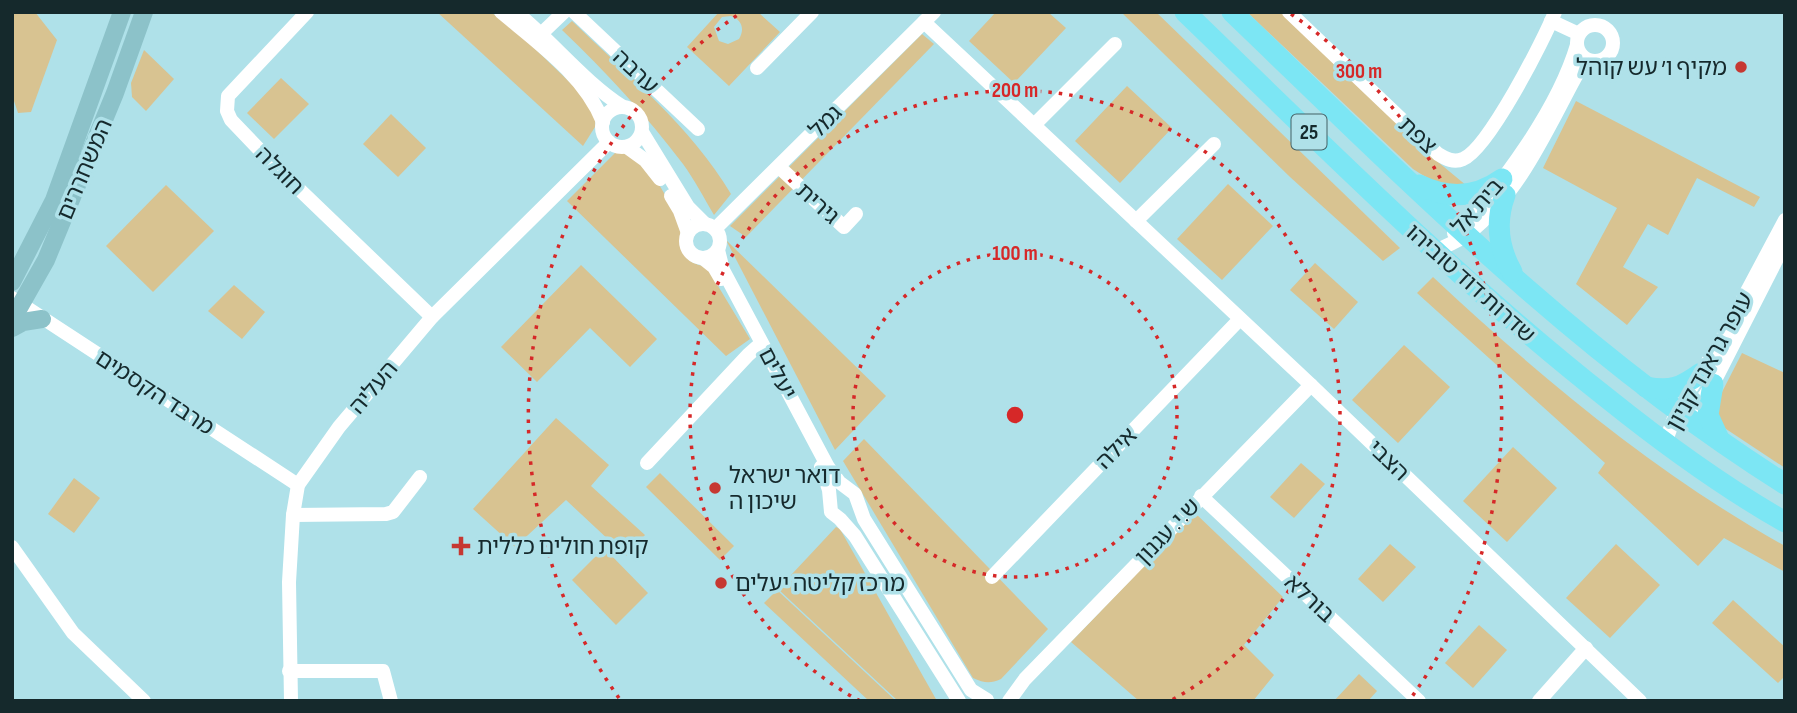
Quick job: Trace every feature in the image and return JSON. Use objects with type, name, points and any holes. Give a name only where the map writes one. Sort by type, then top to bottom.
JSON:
[{"type":"highway","name":"שדרות דוד טוביהו","points":[[1185,12],[1435,251],[1525,333],[1665,443],[1726,486],[1785,522]]},
{"type":"highway","name":"שדרות דוד טוביהו","points":[[1232,12],[1463,232],[1547,308],[1683,415],[1785,484]]},
{"type":"highway","points":[[1406,178],[1442,194],[1459,195],[1504,187],[1498,232],[1506,262],[1518,283]]},
{"type":"highway","points":[[1646,387],[1664,390],[1707,379],[1708,415],[1713,429],[1723,443]]},
{"type":"main road","name":"המשחררים","points":[[12,282],[54,200],[122,12]]},
{"type":"main road","name":"המשחררים","points":[[15,308],[46,260],[116,93],[144,12]]},
{"type":"main road","points":[[12,328],[42,319]]},
{"type":"street","name":"חוגלה","points":[[307,12],[228,96],[227,111],[231,120],[277,168],[432,317]]},
{"type":"street","points":[[501,12],[546,50],[591,98],[603,122],[603,133],[608,142],[627,146],[636,141],[642,132]]},
{"type":"street","points":[[516,12],[542,33],[602,91],[638,115],[642,132],[688,206],[710,227],[720,239],[718,250],[712,256],[704,259],[693,256],[686,241],[688,233],[694,227],[710,227]]},
{"type":"street","points":[[542,33],[564,12]]},
{"type":"street","name":"ערבה","points":[[574,12],[698,129]]},
{"type":"street","points":[[757,68],[812,12]]},
{"type":"street","name":"צפת","points":[[1289,12],[1438,154],[1454,161],[1473,153],[1486,136],[1514,91],[1553,17],[1587,29],[1584,57],[1594,61]]},
{"type":"street","name":"בית אל","points":[[1504,187],[1562,84],[1587,29],[1588,12]]},
{"type":"street","name":"הצבי","points":[[929,17],[1034,125],[1311,385],[1640,701]]},
{"type":"street","name":"גמל","points":[[710,227],[779,167],[929,17]]},
{"type":"street","name":"בית אל","points":[[1435,251],[1463,232],[1535,153],[1581,67],[1607,56],[1613,43],[1610,32],[1587,29]]},
{"type":"street","points":[[1034,125],[1115,44]]},
{"type":"street","points":[[603,122],[612,110],[623,107]]},
{"type":"street","name":"העליה","points":[[291,701],[289,582],[293,515],[298,485],[339,427],[432,317],[608,142]]},
{"type":"street","points":[[1136,221],[1214,144]]},
{"type":"street","points":[[627,146],[655,172],[680,211],[688,233]]},
{"type":"street","name":"גירית","points":[[779,167],[844,227],[856,214]]},
{"type":"street","name":"עופר גראנד קניון","points":[[1707,379],[1719,344],[1785,220]]},
{"type":"street","name":"עופר גראנד קניון","points":[[1665,443],[1707,379],[1785,243]]},
{"type":"street","name":"יעלים","points":[[718,250],[723,270],[828,467],[848,490]]},
{"type":"street","name":"יעלים","points":[[704,259],[718,272],[758,347],[822,469],[830,498]]},
{"type":"street","name":"מרבד הקסמים","points":[[15,308],[42,319],[298,485]]},
{"type":"street","name":"אילה","points":[[992,577],[1240,319]]},
{"type":"street","name":"יעלים","points":[[647,463],[758,347]]},
{"type":"street","name":"ש.י. עגנון","points":[[1009,701],[1025,679],[1311,385]]},
{"type":"street","points":[[293,515],[393,512],[419,477]]},
{"type":"street","points":[[959,701],[863,547],[831,512],[830,498],[838,491],[848,490],[855,495],[871,531],[971,690],[988,700]]},
{"type":"street","name":"בורלא","points":[[1201,496],[1419,701]]},
{"type":"street","points":[[840,519],[851,517],[859,506]]},
{"type":"street","points":[[12,547],[73,633],[144,701]]},
{"type":"street","points":[[1539,701],[1586,648]]},
{"type":"street","points":[[289,671],[383,671],[391,701]]},
{"type":"street","name":"ש.י. עגנון","points":[[988,700],[1025,679]]},
{"type":"shaded area","points":[[12,12],[35,12],[57,40],[31,112],[18,113],[12,95]]},
{"type":"shaded area","points":[[437,12],[491,12],[527,41],[586,98],[596,114],[595,127],[583,146]]},
{"type":"shaded area","points":[[719,12],[758,12],[780,32],[729,86],[687,47]],"holes":[[[722,17],[735,18],[742,28],[739,39],[728,44],[719,41],[714,27]]]},
{"type":"shaded area","points":[[996,12],[1048,12],[1066,28],[1014,83],[969,41]]},
{"type":"shaded area","points":[[1121,12],[1156,12],[1400,248],[1383,261],[1290,177]]},
{"type":"shaded area","points":[[1247,12],[1281,12],[1438,162],[1467,186],[1439,183],[1413,169]]},
{"type":"shaded area","points":[[572,21],[658,103],[715,170],[731,194],[714,215],[687,170],[655,128],[562,30]]},
{"type":"shaded area","points":[[922,34],[934,44],[746,237],[730,226]]},
{"type":"shaded area","points":[[144,50],[174,79],[146,111],[132,97],[131,83]]},
{"type":"shaded area","points":[[281,78],[309,104],[274,139],[247,113]]},
{"type":"shaded area","points":[[1127,86],[1172,128],[1120,183],[1075,141]]},
{"type":"shaded area","points":[[1576,101],[1760,197],[1754,207],[1697,178],[1668,235],[1648,224],[1623,267],[1658,287],[1627,325],[1576,284],[1617,208],[1543,168]]},
{"type":"shaded area","points":[[391,114],[426,148],[398,177],[363,144]]},
{"type":"shaded area","points":[[619,149],[629,152],[648,168],[683,227],[680,241],[683,253],[692,262],[706,266],[750,339],[726,356],[567,201]]},
{"type":"shaded area","points":[[1228,184],[1273,226],[1222,280],[1177,239]]},
{"type":"shaded area","points":[[166,185],[214,231],[153,292],[106,246]]},
{"type":"shaded area","points":[[726,240],[886,396],[835,450]]},
{"type":"shaded area","points":[[1315,263],[1358,302],[1334,329],[1290,290]]},
{"type":"shaded area","points":[[581,265],[657,339],[630,367],[590,328],[537,382],[501,347]]},
{"type":"shaded area","points":[[1433,277],[1557,387],[1645,456],[1737,518],[1785,546],[1785,572],[1724,538],[1698,566],[1598,473],[1605,463],[1417,293]]},
{"type":"shaded area","points":[[234,285],[265,312],[242,339],[208,311]]},
{"type":"shaded area","points":[[1404,345],[1450,387],[1398,443],[1352,400]]},
{"type":"shaded area","points":[[1742,353],[1785,373],[1785,468],[1723,427],[1717,411],[1720,396]]},
{"type":"shaded area","points":[[556,418],[609,465],[591,486],[645,535],[626,556],[566,500],[515,547],[473,509]]},
{"type":"shaded area","points":[[864,439],[1048,629],[1001,679],[987,682],[973,678],[843,461]]},
{"type":"shaded area","points":[[1513,447],[1557,488],[1507,542],[1463,501]]},
{"type":"shaded area","points":[[1301,463],[1325,484],[1294,518],[1270,497]]},
{"type":"shaded area","points":[[660,473],[734,546],[720,560],[646,487]]},
{"type":"shaded area","points":[[74,478],[100,498],[74,533],[48,514]]},
{"type":"shaded area","points":[[1195,513],[1283,597],[1244,645],[1274,675],[1253,701],[1139,701],[1071,642]]},
{"type":"shaded area","points":[[836,527],[840,529],[937,701],[898,701],[778,589]]},
{"type":"shaded area","points":[[1390,544],[1416,567],[1383,602],[1358,579]]},
{"type":"shaded area","points":[[1616,544],[1660,585],[1610,638],[1566,598]]},
{"type":"shaded area","points":[[604,548],[648,593],[616,625],[572,580]]},
{"type":"shaded area","points":[[777,590],[896,701],[869,701],[764,603]]},
{"type":"shaded area","points":[[1733,600],[1785,647],[1785,676],[1778,683],[1712,623]]},
{"type":"shaded area","points":[[1479,625],[1507,650],[1473,688],[1445,663]]},
{"type":"shaded area","points":[[1359,674],[1377,691],[1368,701],[1334,701]]},
{"type":"place","name":"מקיף ו׳ עש קוהל","points":[[1741,67]]},
{"type":"place","name":"דואר ישראל שיכון ה","points":[[715,488]]},
{"type":"place","name":"קופת חולים כללית","points":[[461,546]]},
{"type":"place","name":"מרכז קליטה יעלים","points":[[721,583]]}]
